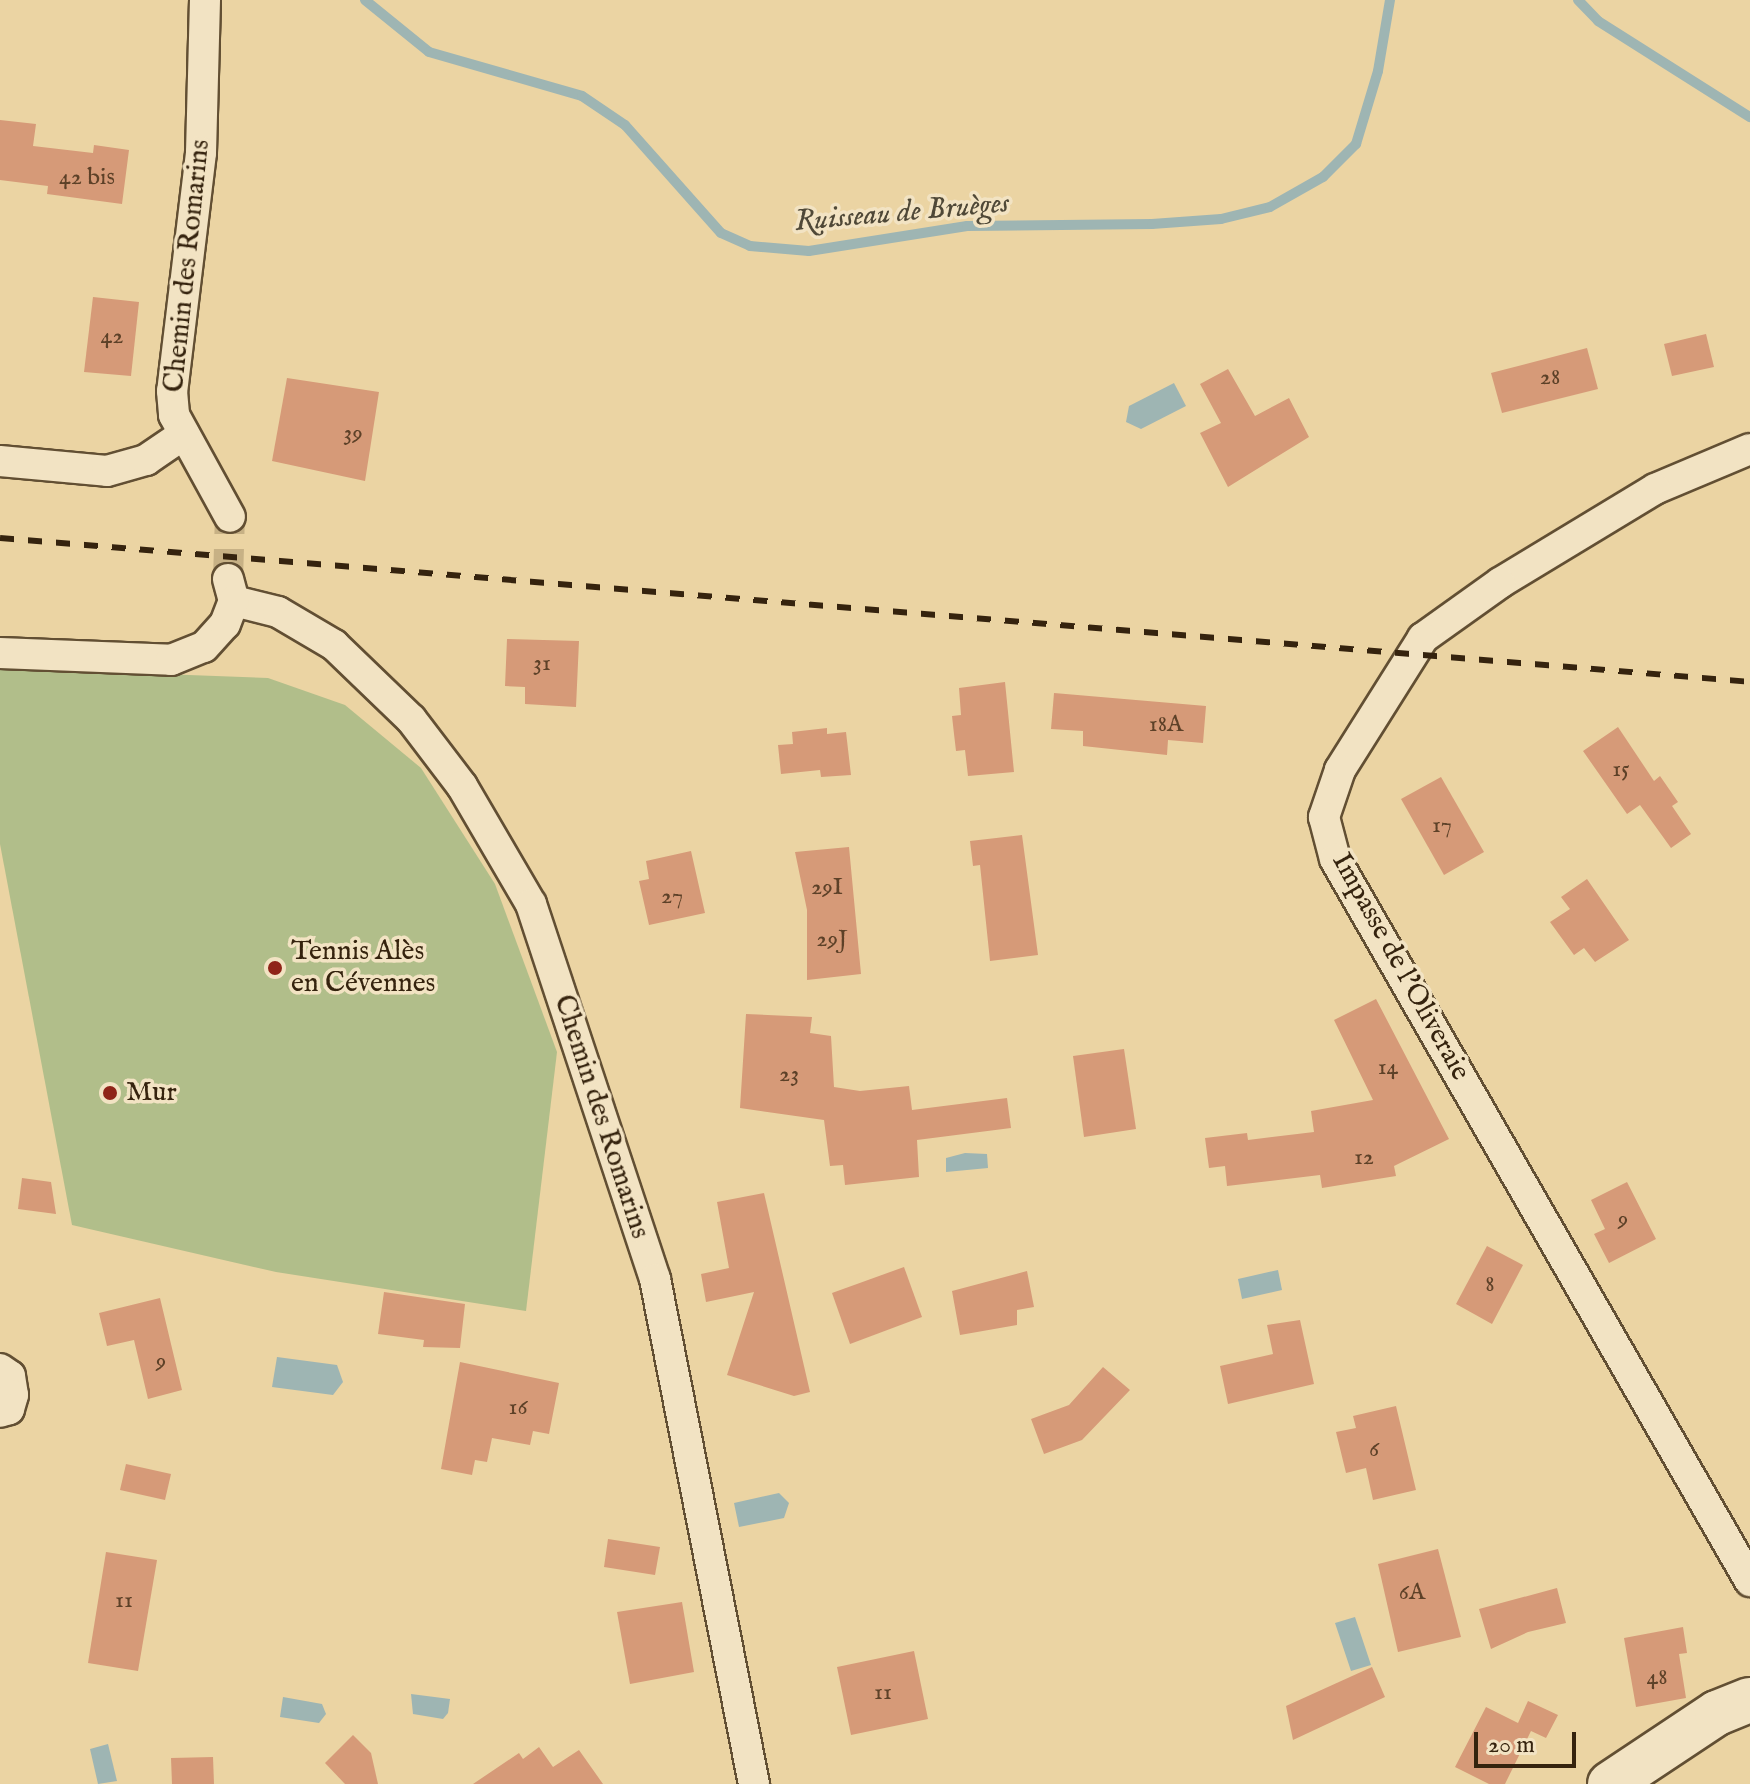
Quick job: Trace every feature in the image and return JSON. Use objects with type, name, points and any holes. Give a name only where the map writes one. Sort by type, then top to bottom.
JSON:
[{"type":"street","name":"Chemin des Romarins","points":[[205,0],[201,153],[172,391],[174,415],[230,517]]},
{"type":"street","points":[[0,461],[107,471],[146,460],[184,434]]},
{"type":"street","name":"Impasse de l'Oliveraie","points":[[1750,449],[1655,489],[1500,583],[1423,638],[1340,770],[1324,817],[1335,859],[1750,1581]]},
{"type":"street","name":"Chemin des Romarins","points":[[0,653],[171,660],[204,647],[225,624],[231,590],[278,612],[334,645],[411,719],[462,786],[531,904],[655,1279],[754,1784]]},
{"type":"street","points":[[0,1369],[10,1376],[13,1395],[9,1409],[0,1412]]},
{"type":"street","points":[[1610,1784],[1717,1713],[1750,1700]]},
{"type":"green space","name":"Tennis Alès en Cévennes","points":[[0,668],[268,678],[345,705],[421,768],[495,884],[557,1052],[526,1311],[276,1272],[72,1225],[0,844]]},
{"type":"water","points":[[1174,383],[1186,406],[1141,429],[1126,422],[1129,406]]},
{"type":"water","points":[[965,1153],[987,1154],[988,1168],[946,1172],[946,1158]]},
{"type":"water","points":[[1278,1270],[1282,1290],[1242,1299],[1238,1279]]},
{"type":"water","points":[[277,1357],[337,1365],[343,1382],[333,1395],[272,1387]]},
{"type":"water","points":[[779,1493],[789,1503],[784,1518],[739,1527],[734,1503]]},
{"type":"water","points":[[1355,1617],[1371,1665],[1351,1671],[1335,1623]]},
{"type":"water","points":[[411,1694],[450,1699],[448,1713],[443,1719],[413,1714]]},
{"type":"water","points":[[283,1697],[322,1704],[326,1714],[319,1723],[280,1717]]},
{"type":"water","points":[[108,1744],[117,1781],[98,1784],[90,1749]]},
{"type":"building","points":[[0,120],[36,124],[33,146],[93,153],[94,145],[129,150],[122,204],[47,194],[48,186],[0,180]]},
{"type":"building","points":[[93,297],[139,302],[131,376],[84,372]]},
{"type":"building","points":[[1706,334],[1714,367],[1672,376],[1664,344]]},
{"type":"building","points":[[1587,348],[1598,389],[1502,413],[1491,373]]},
{"type":"building","points":[[1228,369],[1255,416],[1289,398],[1309,437],[1228,487],[1200,433],[1221,423],[1200,384]]},
{"type":"building","points":[[287,378],[379,392],[365,481],[272,461]]},
{"type":"building","points":[[507,639],[579,641],[576,707],[525,704],[525,687],[505,686]]},
{"type":"building","points":[[1005,682],[1014,772],[968,776],[965,750],[956,751],[952,716],[961,715],[959,688]]},
{"type":"building","points":[[1054,693],[1206,706],[1203,743],[1168,740],[1167,755],[1083,746],[1083,731],[1051,729]]},
{"type":"building","points":[[1618,727],[1654,781],[1660,776],[1678,802],[1672,806],[1691,834],[1671,848],[1640,805],[1627,814],[1583,751]]},
{"type":"building","points":[[827,728],[827,734],[846,732],[851,775],[821,777],[820,770],[781,774],[778,745],[793,744],[792,732]]},
{"type":"building","points":[[1441,777],[1484,852],[1444,875],[1401,799]]},
{"type":"building","points":[[1022,835],[1038,955],[990,961],[980,865],[973,866],[970,841]]},
{"type":"building","points":[[849,847],[861,974],[807,980],[807,910],[795,852]]},
{"type":"building","points":[[691,851],[705,913],[649,925],[639,881],[649,879],[646,861]]},
{"type":"building","points":[[1587,879],[1629,940],[1595,962],[1584,948],[1574,955],[1550,922],[1570,909],[1561,897]]},
{"type":"building","points":[[1376,999],[1449,1139],[1394,1166],[1396,1176],[1322,1188],[1320,1175],[1227,1186],[1225,1166],[1209,1168],[1205,1138],[1247,1133],[1248,1140],[1314,1132],[1311,1111],[1373,1100],[1334,1020]]},
{"type":"building","points":[[746,1014],[812,1017],[810,1033],[831,1036],[834,1087],[860,1091],[909,1086],[912,1110],[1007,1098],[1011,1128],[917,1140],[919,1177],[845,1185],[843,1165],[830,1166],[824,1120],[740,1108]]},
{"type":"building","points":[[1124,1049],[1136,1129],[1084,1137],[1073,1056]]},
{"type":"building","points":[[22,1178],[51,1182],[56,1214],[18,1209]]},
{"type":"building","points":[[1627,1182],[1656,1239],[1609,1263],[1594,1234],[1605,1229],[1591,1200]]},
{"type":"building","points":[[764,1193],[810,1392],[794,1396],[727,1375],[754,1292],[706,1302],[701,1274],[729,1268],[717,1202]]},
{"type":"building","points":[[1487,1246],[1523,1265],[1492,1324],[1456,1304]]},
{"type":"building","points":[[904,1267],[922,1317],[850,1344],[832,1293]]},
{"type":"building","points":[[1027,1271],[1034,1307],[1017,1310],[1017,1325],[960,1335],[952,1291]]},
{"type":"building","points":[[384,1292],[465,1304],[460,1348],[423,1347],[424,1340],[378,1334]]},
{"type":"building","points":[[160,1298],[182,1390],[148,1399],[134,1340],[107,1346],[99,1313]]},
{"type":"building","points":[[1300,1320],[1314,1384],[1228,1404],[1220,1366],[1273,1354],[1267,1325]]},
{"type":"building","points":[[460,1362],[559,1383],[549,1434],[533,1431],[530,1445],[492,1438],[487,1462],[475,1460],[472,1475],[441,1469]]},
{"type":"building","points":[[1103,1367],[1130,1390],[1082,1440],[1044,1454],[1031,1419],[1069,1405]]},
{"type":"building","points":[[1396,1406],[1416,1490],[1373,1500],[1366,1468],[1346,1473],[1336,1432],[1356,1428],[1353,1416]]},
{"type":"building","points":[[126,1464],[171,1474],[165,1500],[120,1490]]},
{"type":"building","points":[[608,1539],[660,1547],[655,1575],[604,1567]]},
{"type":"building","points":[[1438,1549],[1461,1637],[1398,1652],[1378,1564]]},
{"type":"building","points":[[106,1552],[157,1560],[138,1671],[88,1663]]},
{"type":"building","points":[[1557,1588],[1566,1623],[1528,1632],[1491,1649],[1479,1609]]},
{"type":"building","points":[[682,1602],[694,1672],[630,1684],[617,1612]]},
{"type":"building","points":[[1683,1627],[1687,1653],[1679,1654],[1686,1698],[1636,1707],[1624,1638]]},
{"type":"building","points":[[914,1651],[928,1719],[851,1735],[837,1667]]},
{"type":"building","points":[[1372,1667],[1385,1697],[1293,1740],[1286,1706]]},
{"type":"building","points":[[1528,1701],[1558,1715],[1546,1738],[1531,1731],[1505,1784],[1489,1784],[1455,1767],[1486,1707],[1518,1723]]},
{"type":"building","points":[[353,1735],[371,1753],[378,1784],[345,1784],[325,1763]]},
{"type":"building","points":[[539,1747],[553,1767],[579,1750],[603,1784],[473,1784],[519,1753],[523,1759]]},
{"type":"building","points":[[213,1757],[214,1784],[172,1784],[171,1758]]},
{"type":"waterway","name":"Ruisseau de Bruèges","points":[[365,0],[429,52],[582,96],[625,125],[721,233],[750,246],[809,251],[967,226],[1152,224],[1221,219],[1270,207],[1323,177],[1356,144],[1378,71],[1390,0]]},
{"type":"waterway","name":"Ruisseau de Bruèges","points":[[1578,0],[1598,21],[1750,117]]},
{"type":"tunnel","points":[[228,579],[230,517]]},
{"type":"railway","points":[[0,538],[1750,682]]},
{"type":"place","name":"Tennis Alès en Cévennes","points":[[275,968]]},
{"type":"place","name":"Mur","points":[[110,1093]]}]
